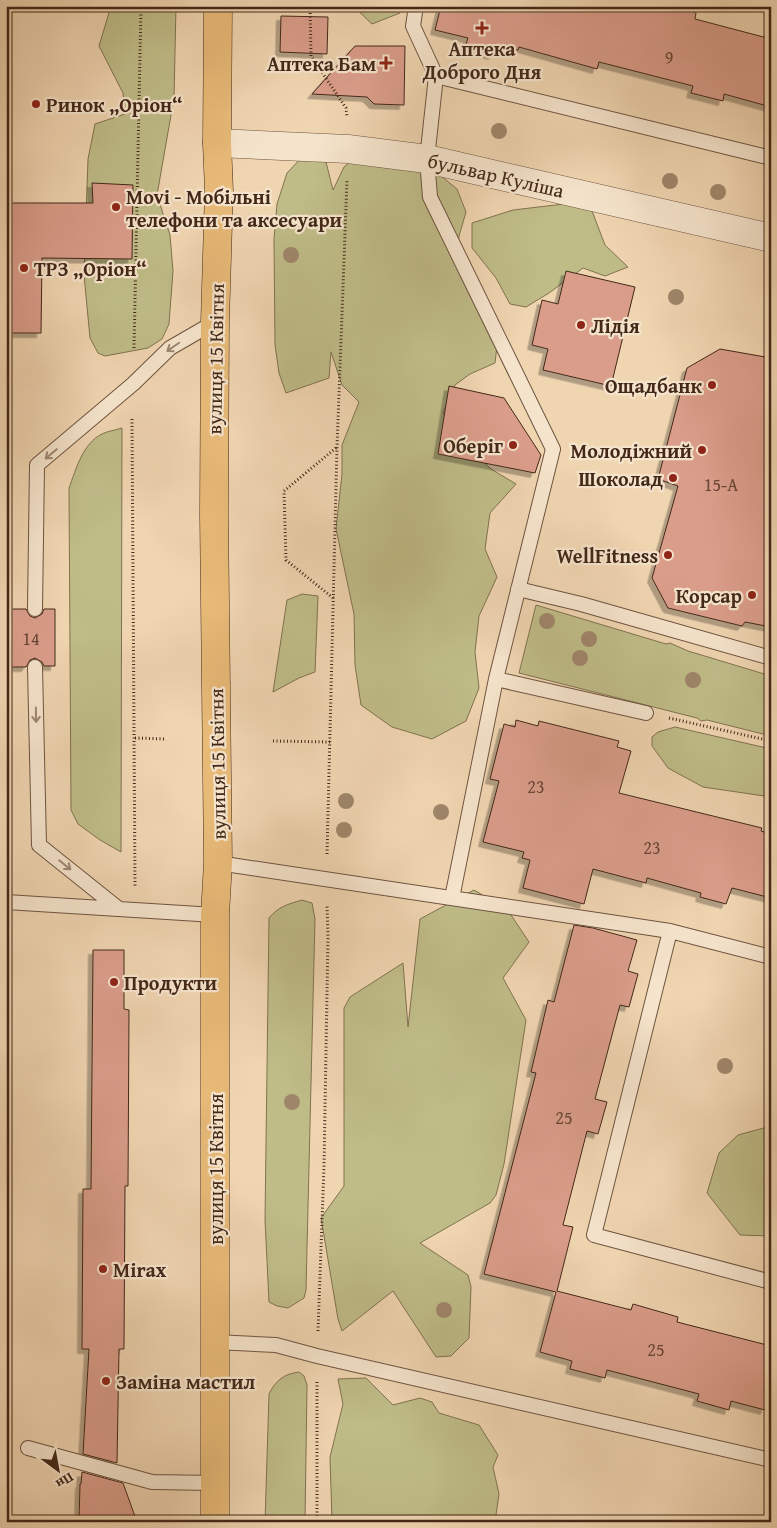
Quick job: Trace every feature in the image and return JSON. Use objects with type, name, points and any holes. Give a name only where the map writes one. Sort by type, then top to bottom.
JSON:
[{"type":"highway","name":"вулиця 15 Квітня","points":[[215,1522],[215,916],[218,862],[214,322],[218,191],[218,6]]},
{"type":"street","name":"бульвар Куліша","points":[[217,143],[348,149],[427,159],[771,238]]},
{"type":"lane","points":[[416,6],[413,26],[436,76],[427,159],[430,197],[553,449],[496,679],[452,898]]},
{"type":"lane","points":[[436,76],[771,158]]},
{"type":"lane","points":[[35,609],[37,465],[133,384],[170,348],[214,322]]},
{"type":"lane","points":[[518,589],[590,607],[771,658]]},
{"type":"lane","points":[[34,666],[39,845],[119,909]]},
{"type":"lane","points":[[496,679],[646,713]]},
{"type":"lane","points":[[218,862],[670,931],[771,957]]},
{"type":"lane","points":[[6,902],[215,916]]},
{"type":"lane","points":[[670,931],[594,1235],[771,1282]]},
{"type":"lane","points":[[215,1342],[276,1345],[771,1460]]},
{"type":"lane","points":[[28,1448],[152,1482],[215,1482]]},
{"type":"path","points":[[136,910],[133,384],[141,6]]},
{"type":"path","points":[[310,6],[311,56],[346,108],[348,149],[337,446],[326,878],[328,936],[324,1166],[317,1356],[317,1522]]},
{"type":"path","points":[[137,218],[169,218]]},
{"type":"path","points":[[333,598],[286,560],[284,491],[337,446]]},
{"type":"path","points":[[646,713],[771,741]]},
{"type":"path","points":[[134,738],[166,739]]},
{"type":"path","points":[[273,741],[330,742]]},
{"type":"shaded area","points":[[111,6],[176,6],[174,98],[157,195],[170,235],[173,271],[169,324],[162,339],[148,348],[105,356],[98,353],[90,338],[84,275],[88,159],[95,124],[125,114],[123,93],[99,46]]},
{"type":"shaded area","points":[[353,6],[402,6],[400,13],[372,24]]},
{"type":"shaded area","points":[[316,147],[326,162],[333,190],[344,167],[366,148],[419,158],[457,189],[466,212],[459,236],[457,256],[498,337],[495,363],[470,374],[455,385],[443,413],[459,438],[491,469],[516,484],[490,513],[485,549],[497,577],[479,616],[475,652],[479,688],[466,721],[432,739],[392,727],[361,705],[355,665],[354,614],[336,529],[342,474],[342,445],[359,402],[342,385],[331,352],[329,378],[286,393],[279,373],[275,345],[274,239],[277,204],[287,173],[304,155]]},
{"type":"shaded area","points":[[564,204],[592,211],[605,245],[628,267],[605,276],[583,268],[526,307],[510,304],[496,278],[472,248],[472,223],[513,210]]},
{"type":"shaded area","points":[[122,428],[121,852],[78,824],[71,810],[69,488],[81,457],[95,438]]},
{"type":"shaded area","points":[[302,594],[318,596],[315,672],[273,692],[287,600]]},
{"type":"shaded area","points":[[536,605],[666,644],[670,643],[688,651],[771,676],[771,736],[707,720],[701,721],[697,718],[519,673]]},
{"type":"shaded area","points":[[675,727],[771,749],[771,797],[703,787],[668,768],[652,746],[652,737],[658,732]]},
{"type":"shaded area","points":[[474,890],[507,909],[529,942],[503,978],[526,1020],[504,1164],[496,1195],[490,1203],[420,1243],[468,1275],[471,1287],[469,1338],[451,1356],[436,1357],[393,1291],[342,1331],[338,1319],[321,1218],[344,1186],[344,1008],[350,997],[403,963],[408,1027],[420,919]]},
{"type":"shaded area","points":[[302,900],[312,903],[315,919],[306,1290],[304,1298],[288,1308],[269,1302],[265,1220],[269,918],[284,906]]},
{"type":"shaded area","points":[[771,1126],[771,1236],[740,1235],[707,1193],[719,1153],[738,1135]]},
{"type":"shaded area","points":[[299,1372],[304,1376],[307,1385],[305,1522],[265,1522],[269,1394],[281,1378]]},
{"type":"shaded area","points":[[366,1378],[393,1405],[420,1398],[432,1402],[439,1413],[479,1425],[498,1455],[493,1467],[499,1494],[495,1522],[332,1522],[330,1457],[343,1404],[338,1379]]},
{"type":"building","points":[[441,6],[672,6],[696,13],[695,19],[771,39],[771,107],[724,94],[723,101],[691,93],[693,86],[599,62],[597,69],[519,47],[518,50],[495,44],[493,55],[465,47],[468,38],[435,30]]},
{"type":"building","points":[[281,16],[328,17],[327,54],[280,52]]},
{"type":"building","points":[[355,46],[405,46],[404,105],[374,104],[367,97],[312,94]]},
{"type":"building","points":[[92,183],[133,185],[132,259],[42,258],[41,333],[6,333],[6,203],[93,203]]},
{"type":"building","name":"Лідія","points":[[566,271],[635,287],[611,386],[543,370],[548,349],[532,345],[542,300],[558,304]]},
{"type":"building","points":[[720,349],[771,358],[771,627],[745,622],[742,626],[668,608],[652,578],[678,486],[658,479],[687,368]]},
{"type":"building","points":[[449,386],[504,398],[541,455],[535,473],[438,454]]},
{"type":"building","points":[[6,609],[26,609],[30,616],[35,618],[42,614],[44,609],[55,609],[55,666],[44,666],[42,662],[35,658],[30,660],[26,667],[6,667]]},
{"type":"building","points":[[516,720],[538,726],[539,721],[619,741],[617,747],[631,751],[619,793],[762,828],[761,831],[771,834],[771,898],[732,888],[726,904],[700,897],[701,893],[647,878],[646,883],[593,869],[584,904],[523,888],[530,860],[522,858],[524,852],[483,842],[499,781],[490,779],[504,724],[515,727]]},
{"type":"building","points":[[574,925],[637,940],[628,971],[638,974],[629,1007],[620,1005],[595,1099],[607,1102],[598,1134],[587,1131],[563,1225],[573,1227],[557,1291],[631,1310],[633,1304],[678,1317],[677,1322],[771,1346],[771,1388],[765,1410],[731,1401],[729,1410],[697,1401],[699,1394],[607,1370],[605,1378],[570,1369],[572,1361],[540,1352],[556,1292],[484,1274],[536,1073],[531,1072],[548,1000],[554,1002]]},
{"type":"building","points":[[93,950],[124,950],[124,1009],[129,1010],[128,1186],[125,1186],[124,1349],[119,1349],[117,1463],[83,1454],[89,1349],[82,1349],[83,1189],[91,1189]]},
{"type":"building","points":[[82,1472],[123,1483],[137,1522],[79,1522]]},
{"type":"place","name":"Аптека Доброго Дня","points":[[482,28]]},
{"type":"place","name":"Аптека Бам","points":[[386,63]]},
{"type":"place","name":"Ринок „Оріон“","points":[[36,104]]},
{"type":"place","name":"Movi - Мобільні телефони та аксесуари","points":[[116,207]]},
{"type":"place","name":"ТРЗ „Оріон“","points":[[24,268]]},
{"type":"place","name":"Лідія","points":[[581,325]]},
{"type":"place","name":"Ощадбанк","points":[[712,385]]},
{"type":"place","name":"Оберіг","points":[[513,445]]},
{"type":"place","name":"Молодіжний","points":[[702,450]]},
{"type":"place","name":"Шоколад","points":[[673,478]]},
{"type":"place","name":"WellFitness","points":[[668,555]]},
{"type":"place","name":"Корсар","points":[[752,595]]},
{"type":"place","name":"Продукти","points":[[114,982]]},
{"type":"place","name":"Mirax","points":[[103,1269]]},
{"type":"place","name":"Заміна мастил","points":[[106,1381]]}]
